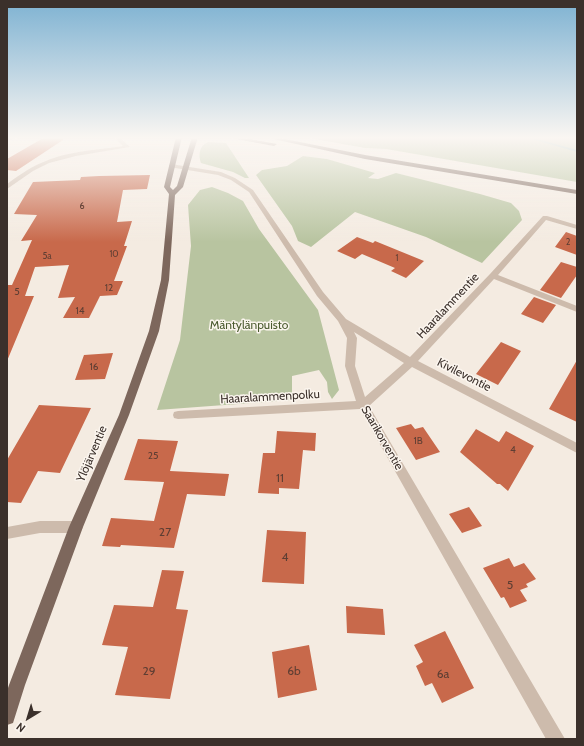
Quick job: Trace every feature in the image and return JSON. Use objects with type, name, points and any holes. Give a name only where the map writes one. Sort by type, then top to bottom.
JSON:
[{"type":"main road","name":"Ylöjärventie","points":[[170,172],[166,187],[172,194]]},
{"type":"main road","name":"Ylöjärventie","points":[[7,717],[16,685],[76,527],[124,415],[154,331],[165,280],[172,194],[180,187],[185,172]]},
{"type":"main road","points":[[455,172],[577,192]]},
{"type":"street","points":[[7,187],[28,172]]},
{"type":"street","name":"Saarikorventie","points":[[213,172],[224,175],[251,190],[320,294],[342,320],[352,338],[350,366],[363,405],[556,739]]},
{"type":"street","name":"Haaralammentie","points":[[363,405],[411,362],[545,217],[577,227]]},
{"type":"street","points":[[492,276],[577,309]]},
{"type":"street","name":"Kivilevontie","points":[[342,320],[362,334],[411,362],[577,448]]},
{"type":"street","name":"Haaralammenpolku","points":[[178,415],[363,405]]},
{"type":"street","points":[[7,533],[40,527],[76,527]]},
{"type":"green space","points":[[233,172],[245,172],[249,178],[245,178]]},
{"type":"green space","points":[[260,172],[371,172],[375,173],[368,178],[378,179],[396,173],[511,203],[519,211],[522,220],[482,263],[426,237],[355,212],[311,247],[298,241],[292,226],[256,175]]},
{"type":"green space","points":[[518,172],[577,172],[577,182]]},
{"type":"green space","name":"Mäntylänpuisto","points":[[212,187],[243,201],[259,229],[318,310],[339,390],[332,399],[328,392],[327,382],[319,370],[292,376],[292,400],[157,410],[180,340],[191,246],[188,205],[200,190]]},
{"type":"building","points":[[150,175],[147,189],[123,190],[117,222],[132,221],[124,246],[127,246],[114,281],[123,281],[117,295],[100,296],[89,318],[63,318],[75,297],[58,298],[69,265],[35,267],[25,296],[34,296],[7,361],[7,285],[12,285],[32,240],[21,241],[37,215],[14,214],[33,182],[80,180],[81,177]]},
{"type":"building","points":[[566,232],[577,236],[577,255],[555,247]]},
{"type":"building","points":[[357,237],[373,243],[375,241],[424,261],[406,278],[391,271],[395,268],[362,254],[355,259],[337,251]]},
{"type":"building","points":[[561,262],[577,267],[577,275],[561,298],[540,290]]},
{"type":"building","points":[[534,297],[556,305],[543,323],[521,314]]},
{"type":"building","points":[[501,342],[521,351],[498,385],[476,374]]},
{"type":"building","points":[[113,353],[105,379],[75,380],[84,355]]},
{"type":"building","points":[[577,360],[577,422],[549,409]]},
{"type":"building","points":[[39,405],[91,408],[60,473],[38,471],[21,503],[7,502],[7,460]]},
{"type":"building","points":[[411,424],[415,429],[423,427],[440,452],[416,460],[396,428]]},
{"type":"building","points":[[476,429],[499,442],[506,431],[534,446],[508,491],[500,484],[497,484],[460,452]]},
{"type":"building","points":[[277,431],[316,433],[315,451],[303,450],[299,489],[279,488],[279,494],[258,493],[263,453],[275,453]]},
{"type":"building","points":[[138,439],[178,441],[170,471],[229,474],[225,496],[187,494],[174,548],[121,545],[120,547],[102,546],[111,518],[154,521],[164,482],[124,480]]},
{"type":"building","points":[[469,507],[482,526],[462,533],[449,514]]},
{"type":"building","points":[[267,530],[306,532],[304,584],[262,582]]},
{"type":"building","points":[[509,558],[514,567],[524,563],[536,579],[526,584],[528,587],[520,590],[527,601],[510,608],[504,597],[501,598],[483,568]]},
{"type":"building","points":[[162,570],[184,571],[176,609],[188,610],[170,699],[115,695],[128,647],[102,645],[114,605],[153,607]]},
{"type":"building","points":[[346,606],[383,609],[385,635],[347,633]]},
{"type":"building","points":[[445,631],[474,688],[442,703],[432,683],[425,686],[416,666],[423,662],[414,645]]},
{"type":"building","points":[[309,645],[317,690],[278,698],[272,652]]}]
